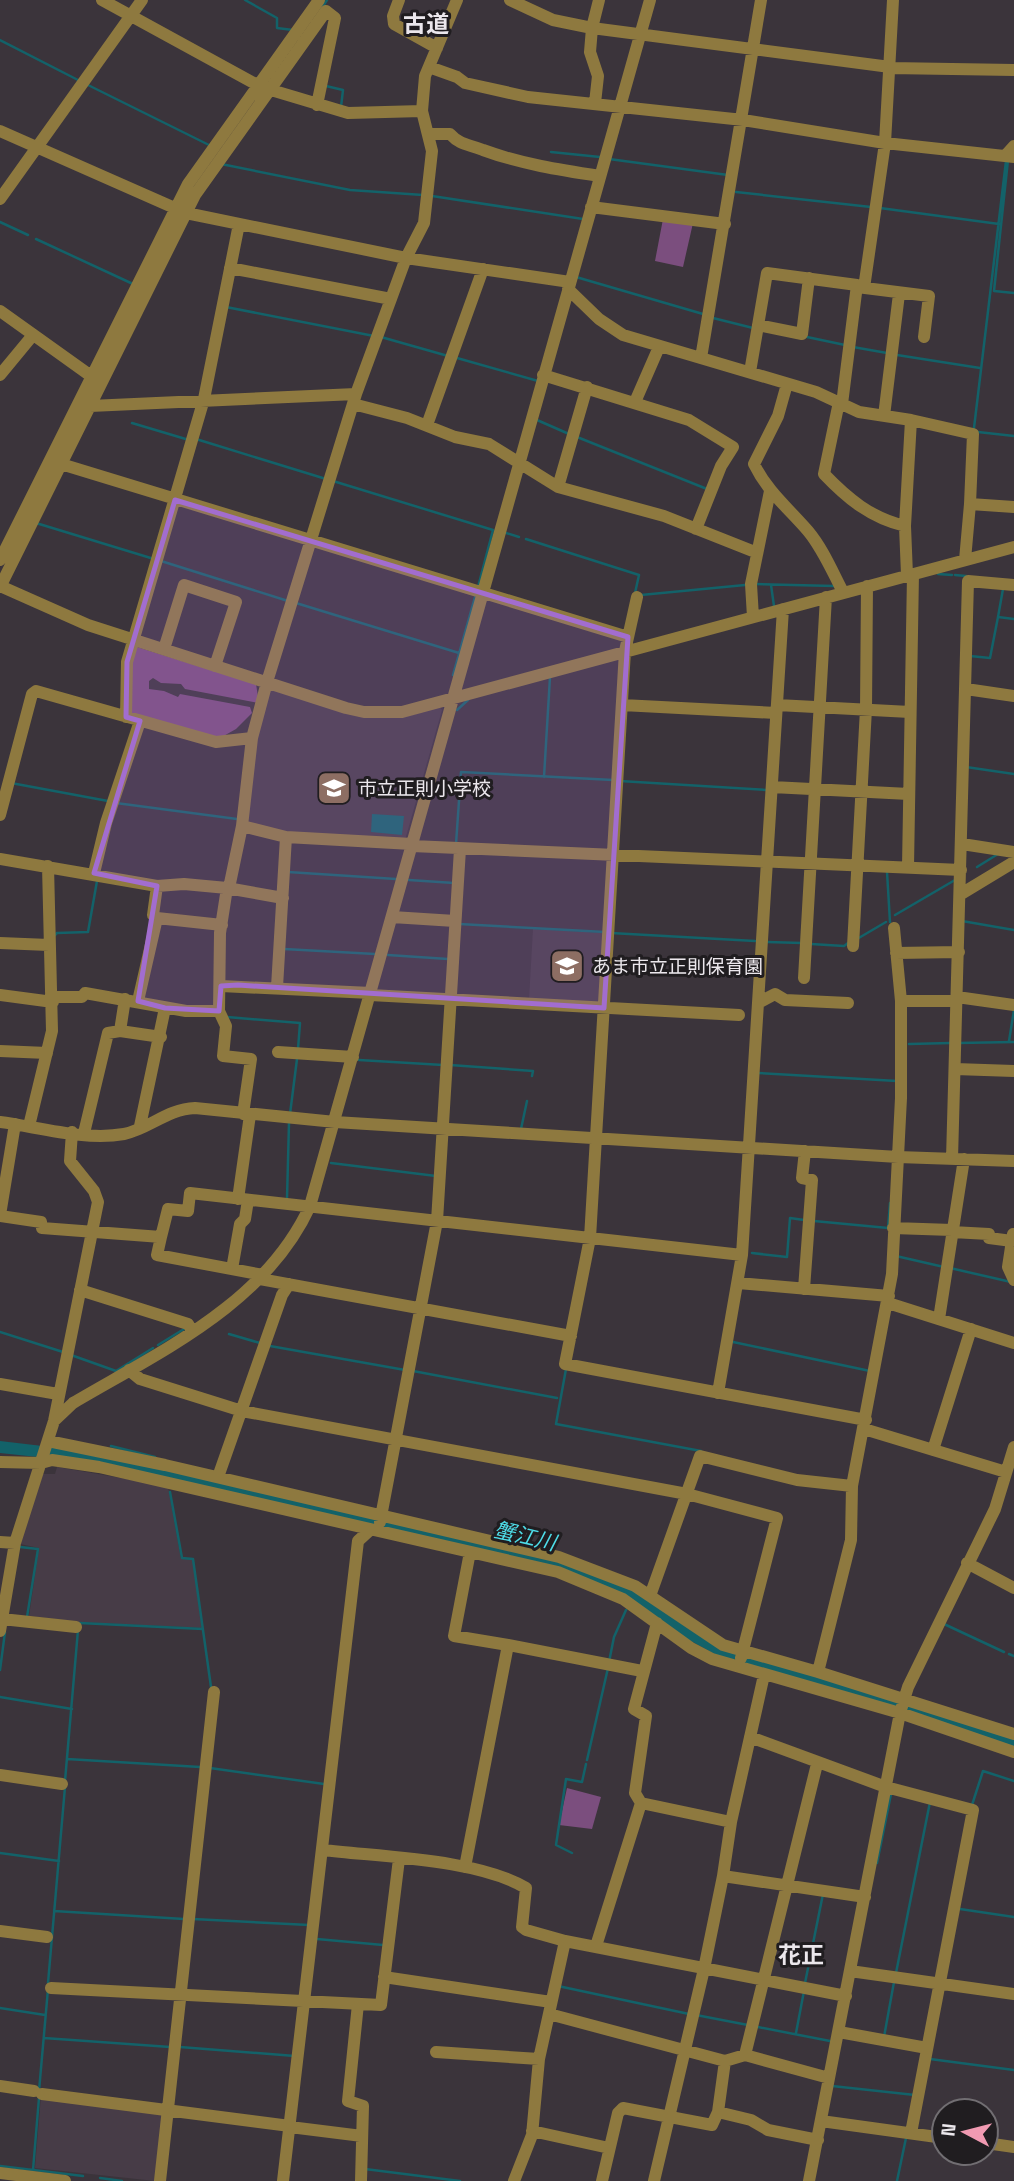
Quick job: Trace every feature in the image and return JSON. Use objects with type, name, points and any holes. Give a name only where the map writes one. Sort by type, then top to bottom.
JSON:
[{"type":"street","points":[[102,0],[264,88],[348,114],[422,111]]},
{"type":"street","points":[[0,199],[142,0]]},
{"type":"street","points":[[264,88],[320,0]]},
{"type":"street","points":[[399,0],[393,16],[394,24],[437,48]]},
{"type":"street","points":[[232,1269],[240,1224],[245,1219],[243,1199],[251,1059],[223,1056],[226,1026],[219,1011],[222,925],[242,826],[252,738],[354,399],[407,258],[424,223],[432,151],[422,111],[429,67],[457,0]]},
{"type":"street","points":[[510,0],[553,20],[592,28],[890,67],[1014,70]]},
{"type":"street","points":[[595,103],[598,76],[590,52],[592,28],[599,0]]},
{"type":"street","points":[[54,1421],[73,1403],[234,1304],[261,1277],[293,1238],[310,1206],[650,0]]},
{"type":"street","points":[[701,358],[761,0]]},
{"type":"street","points":[[894,0],[885,144],[840,403],[824,474],[850,501],[886,522],[905,526]]},
{"type":"street","points":[[0,560],[85,403],[180,212],[188,184],[326,11],[335,18],[317,105]]},
{"type":"street","points":[[429,67],[457,77],[465,83],[528,97],[743,120],[885,144],[1009,157],[1014,146]]},
{"type":"street","points":[[0,131],[180,212],[407,258],[483,269],[569,286],[606,325],[623,335],[787,384],[859,412],[973,434],[965,560]]},
{"type":"street","points":[[429,134],[450,134],[460,145],[482,149],[498,157],[600,176]]},
{"type":"street","points":[[591,207],[725,224]]},
{"type":"street","points":[[180,212],[91,376],[85,403],[61,464],[0,587],[88,625],[364,712],[402,712],[1014,547]]},
{"type":"street","points":[[126,717],[127,662],[204,399],[239,224]]},
{"type":"street","points":[[230,268],[391,299]]},
{"type":"street","points":[[427,425],[483,269]]},
{"type":"street","points":[[750,372],[767,272],[929,296],[924,337]]},
{"type":"street","points":[[758,325],[802,334],[808,278]]},
{"type":"street","points":[[884,416],[899,293]]},
{"type":"street","points":[[0,311],[91,376]]},
{"type":"street","points":[[0,375],[33,335]]},
{"type":"street","points":[[635,402],[659,347]]},
{"type":"street","points":[[543,375],[689,420],[733,447],[721,466],[696,529]]},
{"type":"street","points":[[787,384],[778,416],[754,464],[769,491],[809,532],[843,592]]},
{"type":"street","points":[[558,487],[587,387]]},
{"type":"street","points":[[85,403],[204,399],[354,399],[455,437],[489,444],[558,487],[664,516],[755,552]]},
{"type":"street","points":[[908,867],[910,574],[905,526],[911,420]]},
{"type":"street","points":[[61,464],[628,638]]},
{"type":"street","points":[[753,617],[751,584],[755,552],[769,491]]},
{"type":"street","points":[[970,504],[1014,508]]},
{"type":"street","points":[[939,1319],[952,1231],[958,1159],[956,999],[968,581],[1014,586]]},
{"type":"street","points":[[164,649],[184,585],[236,602],[215,666]]},
{"type":"street","points":[[852,946],[866,709],[867,586]]},
{"type":"street","points":[[637,597],[625,651],[590,1238],[565,1364],[718,1392],[865,1425],[933,1450],[1006,1472]]},
{"type":"street","points":[[804,978],[825,597]]},
{"type":"street","points":[[718,1392],[742,1255],[783,609]]},
{"type":"street","points":[[966,689],[1014,696]]},
{"type":"street","points":[[0,815],[32,694],[36,691],[216,741],[252,738]]},
{"type":"street","points":[[622,705],[777,709],[821,707],[910,712]]},
{"type":"street","points":[[93,873],[140,721]]},
{"type":"street","points":[[772,787],[909,794]]},
{"type":"street","points":[[242,826],[286,837],[460,849],[961,870]]},
{"type":"street","points":[[277,987],[286,837]]},
{"type":"street","points":[[962,844],[1014,852]]},
{"type":"street","points":[[283,2181],[358,1541],[375,1531],[382,1516],[437,1221],[460,849]]},
{"type":"street","points":[[0,859],[157,886],[184,884],[228,888],[283,898]]},
{"type":"street","points":[[961,894],[1014,862]]},
{"type":"street","points":[[29,1126],[47,1053],[53,1000],[48,866]]},
{"type":"street","points":[[157,886],[153,915],[157,918],[222,925]]},
{"type":"street","points":[[392,916],[455,921]]},
{"type":"street","points":[[120,1031],[157,918]]},
{"type":"street","points":[[818,1672],[851,1540],[852,1486],[888,1300],[898,1157],[901,1001],[894,928]]},
{"type":"street","points":[[0,943],[50,945]]},
{"type":"street","points":[[896,953],[958,951]]},
{"type":"street","points":[[221,986],[277,987],[739,1015]]},
{"type":"street","points":[[0,995],[53,1000],[82,997],[85,993],[186,1012],[219,1011]]},
{"type":"street","points":[[758,1003],[775,994],[785,1000],[848,1003]]},
{"type":"street","points":[[901,1001],[956,999],[1014,1004]]},
{"type":"street","points":[[140,1126],[143,1101],[161,1037],[165,1008]]},
{"type":"street","points":[[76,1627],[1,1625],[15,1543],[54,1421],[98,1202],[94,1191],[70,1161],[108,1033],[120,1031],[161,1037]]},
{"type":"street","points":[[0,1051],[47,1053]]},
{"type":"street","points":[[278,1052],[353,1057]]},
{"type":"street","points":[[955,1069],[1014,1071]]},
{"type":"street","points":[[0,1122],[78,1133],[121,1134],[183,1108],[335,1122],[898,1157],[1014,1161]]},
{"type":"street","points":[[15,1124],[0,1212],[41,1222],[42,1228],[161,1237]]},
{"type":"street","points":[[804,1289],[812,1180],[802,1178],[806,1151]]},
{"type":"street","points":[[571,1336],[289,1284],[232,1269],[157,1255],[168,1209],[188,1212],[190,1193],[742,1255]]},
{"type":"street","points":[[893,1228],[989,1234],[989,1238],[1013,1237],[1008,1267],[1014,1280]]},
{"type":"street","points":[[738,1283],[888,1300],[1014,1343]]},
{"type":"street","points":[[218,1477],[282,1295],[289,1284]]},
{"type":"street","points":[[80,1290],[188,1324],[192,1331]]},
{"type":"street","points":[[933,1450],[971,1329]]},
{"type":"street","points":[[129,1370],[140,1379],[242,1411],[687,1494],[777,1518],[740,1659]]},
{"type":"street","points":[[0,1384],[58,1394]]},
{"type":"street","points":[[48,1443],[218,1477],[559,1556],[635,1586],[764,1675],[901,1713],[1014,1752]]},
{"type":"street","points":[[810,2181],[886,1787],[908,1687],[995,1509],[1014,1447]]},
{"type":"street","points":[[650,1597],[700,1456],[797,1480],[852,1486]]},
{"type":"street","points":[[0,1462],[52,1460],[99,1467],[558,1572],[623,1599],[691,1648],[818,1672],[906,1697],[1014,1734]]},
{"type":"street","points":[[0,1542],[15,1543]]},
{"type":"street","points":[[470,1552],[454,1636],[642,1671]]},
{"type":"street","points":[[967,1563],[1014,1588]]},
{"type":"street","points":[[657,1623],[634,1709],[646,1716],[635,1793],[641,1803],[731,1822]]},
{"type":"street","points":[[465,1867],[508,1645]]},
{"type":"street","points":[[654,2181],[704,1969],[731,1822],[764,1675]]},
{"type":"street","points":[[160,2181],[214,1692]]},
{"type":"street","points":[[750,1737],[817,1764],[886,1787],[973,1810],[911,2133]]},
{"type":"street","points":[[745,2055],[817,1764]]},
{"type":"street","points":[[0,1775],[62,1784]]},
{"type":"street","points":[[596,1946],[641,1803]]},
{"type":"street","points":[[323,1850],[465,1867],[512,1880],[526,1888],[522,1927],[565,1941],[846,1996]]},
{"type":"street","points":[[51,1988],[381,2005],[399,1859]]},
{"type":"street","points":[[723,1875],[865,1897]]},
{"type":"street","points":[[0,1931],[47,1937]]},
{"type":"street","points":[[514,2181],[532,2131],[539,2059],[565,1941]]},
{"type":"street","points":[[850,1971],[1014,1994]]},
{"type":"street","points":[[384,1977],[550,2008],[684,2052],[725,2061],[745,2055],[830,2078]]},
{"type":"street","points":[[358,2004],[348,2101],[363,2106],[361,2181]]},
{"type":"street","points":[[839,2032],[927,2048]]},
{"type":"street","points":[[436,2052],[539,2059]]},
{"type":"street","points":[[601,2181],[618,2113],[623,2108],[712,2125],[719,2112],[725,2061]]},
{"type":"street","points":[[0,2086],[362,2136]]},
{"type":"street","points":[[719,2112],[751,2120],[768,2130],[817,2140]]},
{"type":"street","points":[[821,2121],[930,2136]]},
{"type":"street","points":[[532,2131],[609,2148]]},
{"type":"street","points":[[0,2173],[65,2181]]},
{"type":"highlighted area","points":[[175,500],[628,637],[604,1008],[238,985],[221,986],[219,1011],[165,1008],[138,1001],[157,886],[94,873],[140,721],[126,717],[127,662]]},
{"type":"shaded area","points":[[663,219],[693,223],[683,267],[655,261]]},
{"type":"shaded area","points":[[137,647],[256,684],[259,703],[185,689],[181,684],[161,683],[153,678],[149,681],[149,689],[178,697],[180,694],[250,707],[252,713],[236,729],[220,738],[130,713],[132,663]]},
{"type":"shaded area","name":"市立正則小学校","points":[[273,689],[352,714],[438,705],[442,710],[405,840],[287,832],[247,824],[252,754],[268,691]]},
{"type":"shaded area","name":"あま市立正則保育園","points":[[533,929],[605,933],[601,1002],[529,1000]]},
{"type":"shaded area","points":[[57,1467],[168,1486],[181,1558],[193,1559],[202,1628],[79,1622],[29,1616],[39,1548],[20,1544],[42,1474],[55,1474]]},
{"type":"shaded area","points":[[567,1788],[601,1797],[592,1829],[559,1825]]},
{"type":"shaded area","points":[[41,2096],[163,2113],[155,2181],[35,2168]]},
{"type":"water","points":[[372,814],[404,816],[402,835],[371,832]]},
{"type":"water","points":[[0,1441],[94,1452],[560,1559],[633,1590],[702,1637],[1014,1737],[1014,1748],[718,1656],[559,1568],[47,1458],[0,1453]]},
{"type":"waterway","points":[[245,0],[277,18],[277,28],[293,30]]},
{"type":"waterway","points":[[321,9],[327,0]]},
{"type":"waterway","points":[[0,40],[78,80]]},
{"type":"waterway","points":[[88,85],[211,146]]},
{"type":"waterway","points":[[326,86],[343,90],[341,107]]},
{"type":"waterway","points":[[551,152],[600,157]]},
{"type":"waterway","points":[[609,159],[728,175]]},
{"type":"waterway","points":[[994,291],[1008,160]]},
{"type":"waterway","points":[[974,428],[1006,161]]},
{"type":"waterway","points":[[221,164],[350,190],[423,195]]},
{"type":"waterway","points":[[736,192],[871,207]]},
{"type":"waterway","points":[[432,196],[583,219]]},
{"type":"waterway","points":[[880,208],[999,224]]},
{"type":"waterway","points":[[0,222],[28,235]]},
{"type":"waterway","points":[[36,239],[133,284]]},
{"type":"waterway","points":[[576,277],[703,314]]},
{"type":"waterway","points":[[994,291],[1014,293]]},
{"type":"waterway","points":[[226,307],[374,336]]},
{"type":"waterway","points":[[713,318],[753,328]]},
{"type":"waterway","points":[[381,337],[448,356]]},
{"type":"waterway","points":[[807,337],[845,345]]},
{"type":"waterway","points":[[853,347],[887,353]]},
{"type":"waterway","points":[[897,355],[980,368]]},
{"type":"waterway","points":[[457,358],[538,381]]},
{"type":"waterway","points":[[537,420],[569,434]]},
{"type":"waterway","points":[[132,423],[189,440]]},
{"type":"waterway","points":[[978,432],[1014,436]]},
{"type":"waterway","points":[[577,437],[707,489]]},
{"type":"waterway","points":[[196,439],[326,479]]},
{"type":"waterway","points":[[333,481],[493,530],[478,587]]},
{"type":"waterway","points":[[36,523],[154,559]]},
{"type":"waterway","points":[[503,532],[519,537]]},
{"type":"waterway","points":[[526,539],[639,575],[635,593]]},
{"type":"waterway","points":[[161,561],[288,601]]},
{"type":"waterway","points":[[938,574],[952,575]]},
{"type":"waterway","points":[[955,575],[966,576]]},
{"type":"waterway","points":[[754,584],[834,586]]},
{"type":"waterway","points":[[641,595],[745,585]]},
{"type":"waterway","points":[[771,585],[774,606]]},
{"type":"waterway","points":[[998,617],[1003,589]]},
{"type":"waterway","points":[[453,675],[475,597]]},
{"type":"waterway","points":[[296,603],[459,653]]},
{"type":"waterway","points":[[970,656],[990,658],[998,617],[1014,619]]},
{"type":"waterway","points":[[544,777],[550,677]]},
{"type":"waterway","points":[[457,710],[468,700]]},
{"type":"waterway","points":[[966,767],[1014,774]]},
{"type":"waterway","points":[[456,844],[461,772],[613,780]]},
{"type":"waterway","points":[[620,781],[767,790]]},
{"type":"waterway","points":[[11,783],[108,801]]},
{"type":"waterway","points":[[116,803],[237,819]]},
{"type":"waterway","points":[[977,867],[998,854]]},
{"type":"waterway","points":[[288,872],[396,879]]},
{"type":"waterway","points":[[887,872],[890,922]]},
{"type":"waterway","points":[[409,880],[454,883]]},
{"type":"waterway","points":[[895,915],[955,880]]},
{"type":"waterway","points":[[54,936],[57,933],[88,932],[97,881]]},
{"type":"waterway","points":[[962,921],[1014,930]]},
{"type":"waterway","points":[[857,939],[886,922]]},
{"type":"waterway","points":[[459,924],[605,932]]},
{"type":"waterway","points":[[611,933],[755,941]]},
{"type":"waterway","points":[[767,942],[802,943]]},
{"type":"waterway","points":[[811,944],[844,946],[848,943]]},
{"type":"waterway","points":[[284,949],[375,954]]},
{"type":"waterway","points":[[388,955],[448,959]]},
{"type":"waterway","points":[[1009,1041],[1014,1010]]},
{"type":"waterway","points":[[227,1017],[300,1023],[298,1049]]},
{"type":"waterway","points":[[958,1043],[1014,1042]]},
{"type":"waterway","points":[[909,1044],[951,1043]]},
{"type":"waterway","points":[[290,1114],[297,1059]]},
{"type":"waterway","points":[[359,1060],[443,1065]]},
{"type":"waterway","points":[[450,1065],[533,1071],[532,1076]]},
{"type":"waterway","points":[[758,1073],[897,1081]]},
{"type":"waterway","points":[[521,1129],[527,1101]]},
{"type":"waterway","points":[[287,1198],[289,1123]]},
{"type":"waterway","points":[[331,1163],[436,1176]]},
{"type":"waterway","points":[[888,1228],[890,1203]]},
{"type":"waterway","points":[[752,1253],[787,1257],[790,1218],[804,1220]]},
{"type":"waterway","points":[[814,1221],[888,1228]]},
{"type":"waterway","points":[[896,1256],[944,1267]]},
{"type":"waterway","points":[[950,1268],[1011,1282]]},
{"type":"waterway","points":[[158,1345],[184,1329]]},
{"type":"waterway","points":[[0,1332],[63,1352]]},
{"type":"waterway","points":[[229,1334],[260,1343]]},
{"type":"waterway","points":[[733,1342],[870,1371]]},
{"type":"waterway","points":[[270,1346],[405,1370]]},
{"type":"waterway","points":[[71,1355],[116,1371],[153,1348]]},
{"type":"waterway","points":[[566,1369],[556,1424],[701,1451]]},
{"type":"waterway","points":[[413,1371],[557,1398]]},
{"type":"waterway","points":[[111,1446],[155,1457]]},
{"type":"waterway","points":[[170,1492],[182,1558],[193,1559],[211,1687]]},
{"type":"waterway","points":[[20,1547],[38,1549],[27,1617]]},
{"type":"waterway","points":[[609,1662],[614,1637],[626,1610]]},
{"type":"waterway","points":[[80,1623],[203,1629]]},
{"type":"waterway","points":[[944,1624],[1004,1652]]},
{"type":"waterway","points":[[65,1781],[78,1630]]},
{"type":"waterway","points":[[0,1670],[5,1632]]},
{"type":"waterway","points":[[1009,1654],[1014,1656]]},
{"type":"waterway","points":[[587,1760],[608,1668]]},
{"type":"waterway","points":[[0,1697],[72,1709]]},
{"type":"waterway","points":[[67,1759],[200,1767]]},
{"type":"waterway","points":[[572,1853],[556,1845],[566,1779],[582,1782],[586,1764]]},
{"type":"waterway","points":[[210,1768],[324,1784]]},
{"type":"waterway","points":[[972,1805],[983,1771],[1014,1781]]},
{"type":"waterway","points":[[48,1983],[65,1787]]},
{"type":"waterway","points":[[877,1863],[891,1794]]},
{"type":"waterway","points":[[896,1973],[930,1802]]},
{"type":"waterway","points":[[0,1853],[59,1861]]},
{"type":"waterway","points":[[805,1983],[823,1894]]},
{"type":"waterway","points":[[960,1909],[1014,1917]]},
{"type":"waterway","points":[[54,1911],[184,1919]]},
{"type":"waterway","points":[[193,1919],[309,1925]]},
{"type":"waterway","points":[[317,1939],[383,1945]]},
{"type":"waterway","points":[[884,2037],[894,1982]]},
{"type":"waterway","points":[[558,1986],[689,2014]]},
{"type":"waterway","points":[[39,2091],[48,1989]]},
{"type":"waterway","points":[[796,2033],[804,1991]]},
{"type":"waterway","points":[[0,2008],[45,2015]]},
{"type":"waterway","points":[[696,2015],[748,2025]]},
{"type":"waterway","points":[[758,2027],[830,2041]]},
{"type":"waterway","points":[[44,2038],[170,2047]]},
{"type":"waterway","points":[[180,2047],[295,2056]]},
{"type":"waterway","points":[[930,2059],[1014,2070]]},
{"type":"waterway","points":[[832,2086],[915,2095]]},
{"type":"waterway","points":[[33,2170],[39,2098]]},
{"type":"waterway","points":[[897,2181],[906,2138]]},
{"type":"waterway","points":[[0,2166],[83,2176]]},
{"type":"waterway","points":[[365,2169],[460,2181]]},
{"type":"waterway","points":[[100,2178],[122,2181]]},
{"type":"place","name":"市立正則小学校","points":[[334,788]]},
{"type":"place","name":"あま市立正則保育園","points":[[567,966]]},
{"type":"district","name":"古道","points":[[426,24]]},
{"type":"district","name":"花正","points":[[801,1955]]},
{"type":"water label","name":"蟹江川","points":[[525,1536]]}]
